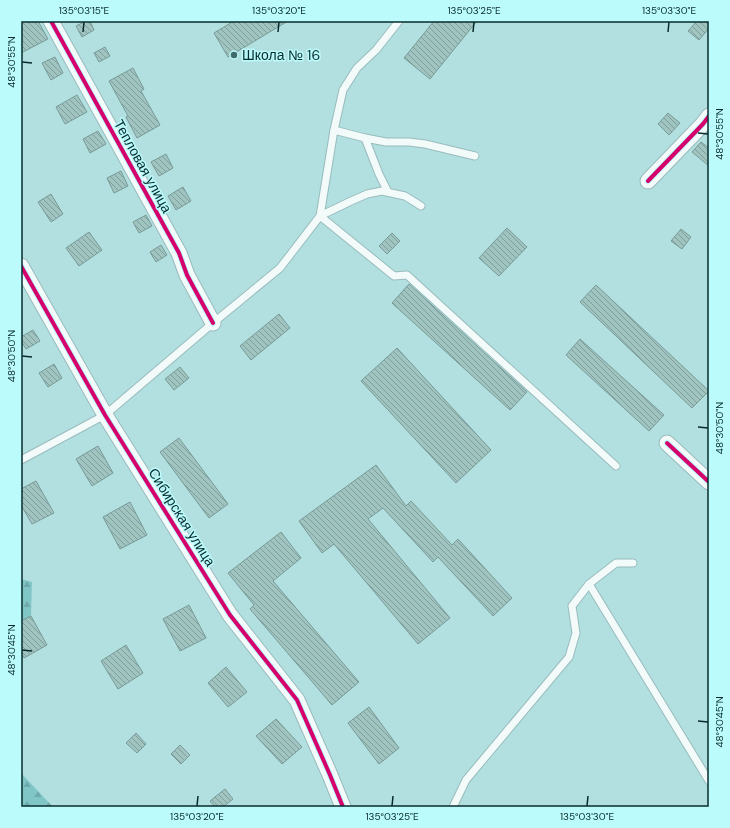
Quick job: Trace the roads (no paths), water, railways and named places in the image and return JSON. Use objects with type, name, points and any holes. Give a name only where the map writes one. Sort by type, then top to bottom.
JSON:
[{"type":"street","name":"Тепловая улица","points":[[51,21],[179,253],[187,275],[213,323]]},
{"type":"street","points":[[648,181],[707,123]]},
{"type":"street","name":"Сибирская улица","points":[[21,266],[105,415],[230,615],[297,700],[330,775],[342,807]]},
{"type":"street","points":[[667,443],[709,482]]},
{"type":"lane","points":[[320,216],[334,130],[343,90],[356,68],[376,50],[399,21]]},
{"type":"lane","points":[[334,130],[386,142],[425,144],[475,156]]},
{"type":"lane","points":[[365,138],[378,174],[388,192]]},
{"type":"lane","points":[[21,460],[105,415],[280,268],[320,216],[367,194],[382,191],[405,196],[421,206]]},
{"type":"lane","points":[[320,216],[394,276],[408,275],[616,466]]},
{"type":"lane","points":[[453,807],[466,780],[569,657],[576,633],[572,606],[589,584],[616,563],[633,563]]},
{"type":"lane","points":[[589,584],[709,781]]},
{"type":"place","name":"Школа № 16","points":[[234,55]]}]
